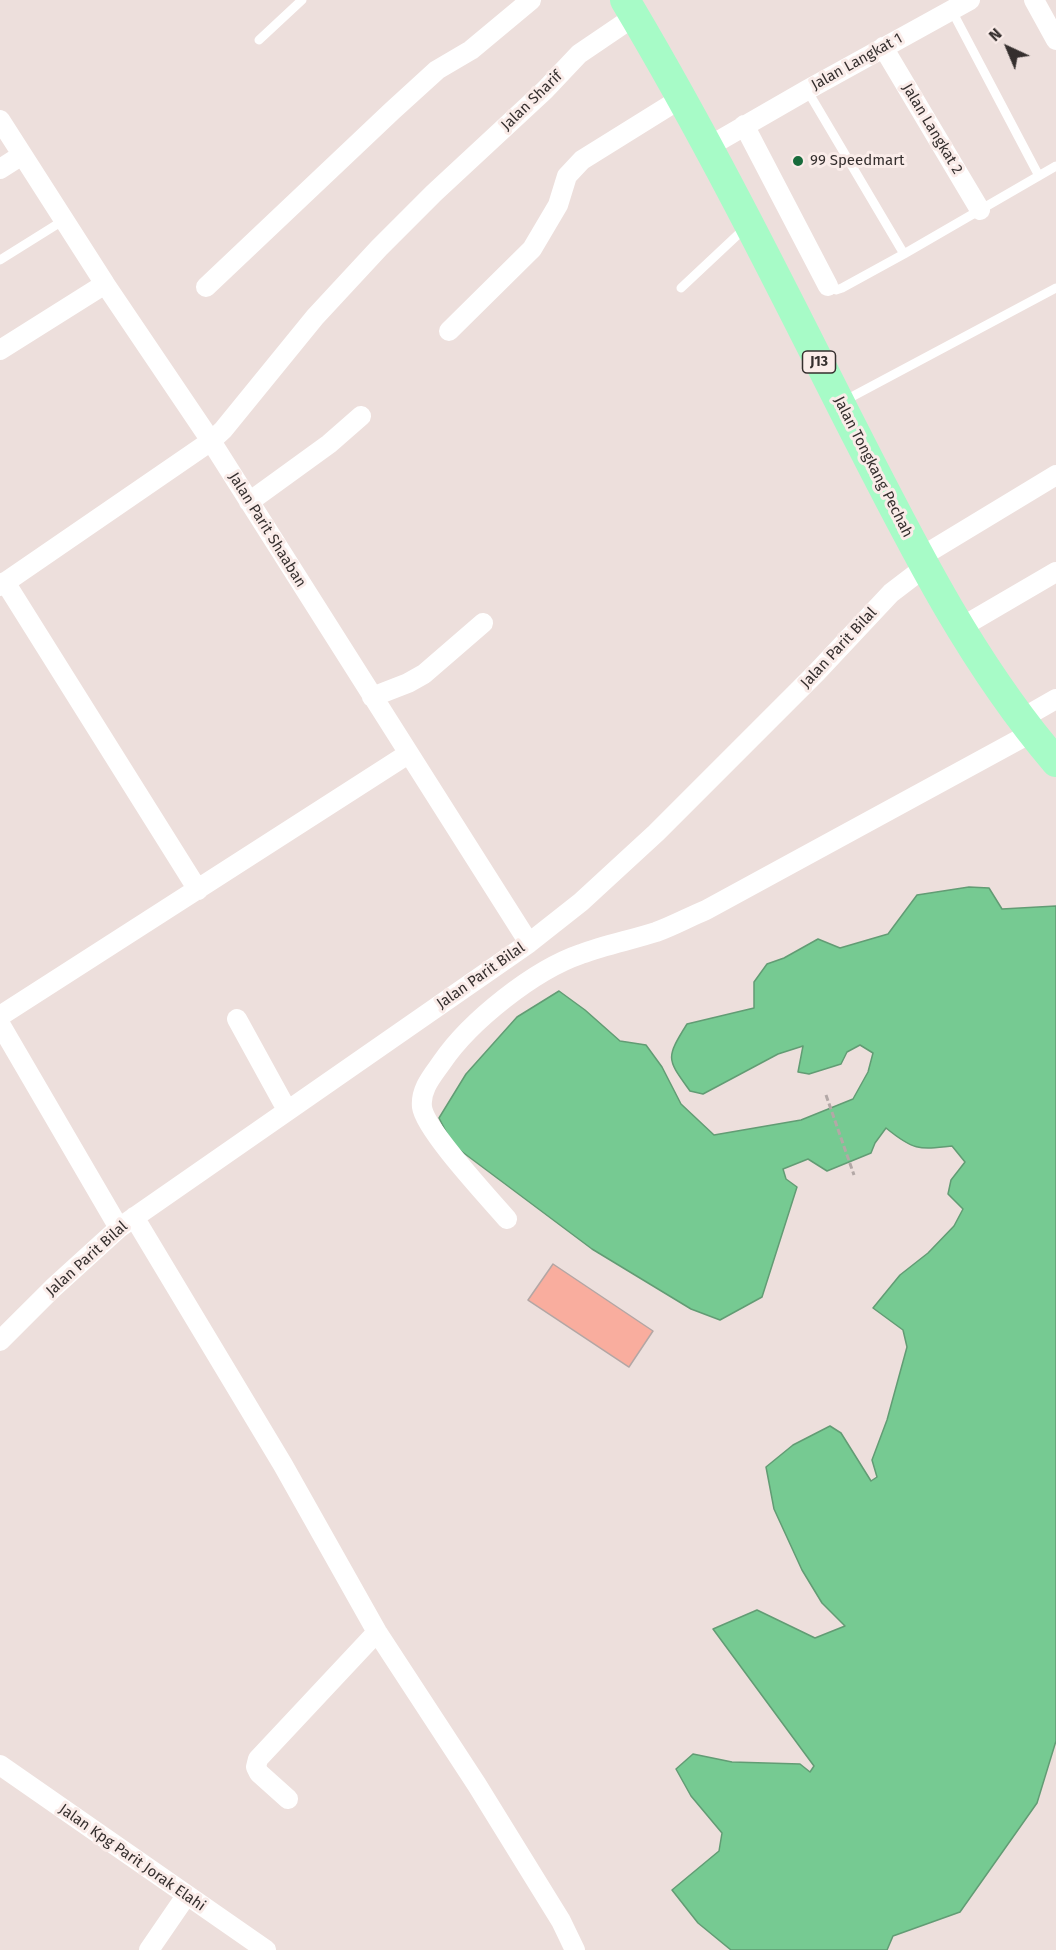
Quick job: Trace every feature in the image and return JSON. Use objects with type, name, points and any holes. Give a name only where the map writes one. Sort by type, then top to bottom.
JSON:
[{"type":"main road","name":"Jalan Tongkang Pechah","points":[[630,8],[680,99],[729,135],[749,224],[922,562],[960,628],[1026,726],[1056,762]]},
{"type":"street","points":[[206,287],[437,70],[471,50],[531,0]]},
{"type":"street","name":"Jalan Langkat 1","points":[[729,135],[970,0]]},
{"type":"street","points":[[1034,0],[1056,40]]},
{"type":"street","name":"Jalan Sharif","points":[[3,584],[218,435],[315,317],[379,248],[434,193],[545,90],[579,54],[630,8]]},
{"type":"street","name":"Jalan Langkat 2","points":[[883,47],[980,210]]},
{"type":"street","points":[[449,331],[532,249],[558,205],[567,176],[582,160],[680,99]]},
{"type":"street","name":"Jalan Parit Shaaban","points":[[0,120],[105,284],[218,435],[380,694],[408,754],[529,943]]},
{"type":"street","points":[[729,135],[828,286]]},
{"type":"street","points":[[0,169],[22,154]]},
{"type":"street","points":[[0,350],[105,284]]},
{"type":"street","points":[[257,497],[329,444],[361,416]]},
{"type":"street","name":"Jalan Parit Bilal","points":[[0,1341],[53,1288],[126,1222],[529,943],[580,902],[656,833],[817,672],[922,562],[1056,476]]},
{"type":"street","points":[[960,628],[1056,572]]},
{"type":"street","points":[[3,584],[198,890]]},
{"type":"street","points":[[380,694],[424,674],[483,623]]},
{"type":"street","points":[[507,1219],[435,1133],[422,1107],[425,1086],[450,1050],[481,1020],[507,997],[547,970],[580,954],[657,931],[706,910],[1026,726],[1056,699]]},
{"type":"street","points":[[0,1016],[408,754]]},
{"type":"street","points":[[237,1019],[287,1110]]},
{"type":"street","points":[[0,1024],[283,1465],[377,1632],[483,1795],[561,1921],[575,1950]]},
{"type":"street","points":[[288,1799],[259,1773],[256,1767],[258,1760],[377,1632]]},
{"type":"street","name":"Jalan Kpg Parit Jorak Elahi","points":[[0,1765],[181,1903],[255,1947]]},
{"type":"street","points":[[149,1950],[181,1903]]},
{"type":"lane","points":[[259,40],[302,0]]},
{"type":"lane","points":[[952,11],[1039,176]]},
{"type":"lane","points":[[807,90],[904,254]]},
{"type":"lane","points":[[828,286],[836,290],[842,288],[1056,166]]},
{"type":"lane","points":[[0,260],[64,220]]},
{"type":"lane","points":[[681,288],[749,224]]},
{"type":"lane","points":[[840,403],[1056,288]]},
{"type":"path","points":[[826,1095],[854,1175]]},
{"type":"shaded area","points":[[969,887],[989,888],[1002,909],[1056,906],[1056,1741],[1037,1803],[960,1912],[893,1936],[887,1950],[731,1950],[698,1923],[672,1890],[719,1851],[722,1833],[691,1796],[676,1769],[693,1754],[732,1762],[800,1764],[810,1772],[814,1766],[713,1629],[757,1610],[815,1638],[845,1626],[822,1603],[802,1570],[774,1509],[766,1467],[793,1445],[830,1426],[841,1433],[871,1481],[877,1477],[872,1460],[887,1420],[907,1347],[903,1330],[873,1308],[900,1275],[928,1253],[954,1226],[963,1209],[948,1194],[951,1180],[965,1162],[952,1146],[916,1147],[903,1141],[886,1128],[871,1153],[827,1171],[808,1159],[783,1169],[786,1179],[797,1187],[762,1297],[720,1320],[691,1309],[592,1249],[453,1145],[439,1118],[466,1074],[517,1017],[559,991],[620,1041],[646,1045],[662,1067],[681,1104],[714,1135],[801,1120],[853,1099],[868,1072],[873,1053],[860,1045],[847,1052],[841,1064],[809,1074],[798,1072],[803,1046],[778,1054],[703,1094],[690,1091],[673,1065],[672,1052],[687,1024],[754,1008],[754,982],[767,964],[784,958],[818,939],[840,948],[888,934],[917,895]]},
{"type":"building","points":[[553,1264],[653,1331],[629,1367],[528,1300]]},
{"type":"place","name":"99 Speedmart","points":[[798,161]]}]
